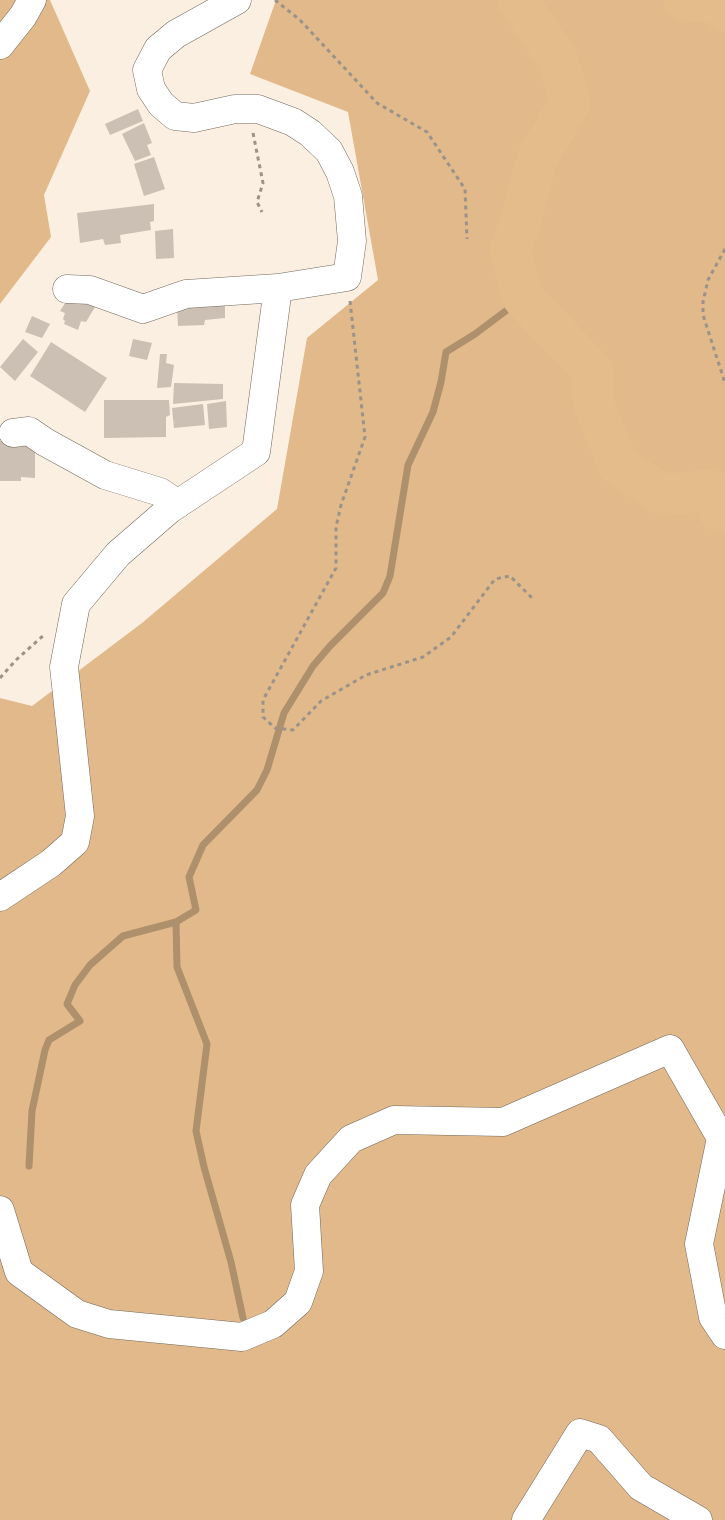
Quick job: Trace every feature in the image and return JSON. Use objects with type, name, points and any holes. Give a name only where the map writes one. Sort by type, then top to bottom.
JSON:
[{"type":"street","points":[[0,45],[24,16],[32,0]]},
{"type":"street","points":[[67,289],[90,290],[143,309],[186,294],[278,288],[347,277],[352,241],[348,196],[340,172],[329,151],[310,133],[292,122],[258,109],[235,109],[194,118],[175,116],[160,104],[151,89],[148,70],[158,49],[176,34],[236,0]]},
{"type":"street","points":[[0,897],[51,863],[75,842],[80,816],[64,667],[76,604],[118,554],[178,504],[256,452],[278,288]]},
{"type":"street","points":[[13,432],[29,431],[45,442],[105,475],[160,492],[178,504]]},
{"type":"street","points":[[0,1210],[19,1272],[77,1314],[109,1324],[242,1337],[273,1324],[298,1302],[309,1271],[305,1205],[318,1175],[351,1139],[394,1120],[502,1122],[670,1049],[722,1138],[699,1244],[713,1318],[725,1335]]},
{"type":"street","points":[[526,1520],[580,1433],[599,1438],[641,1487],[698,1520]]},
{"type":"path","points":[[275,0],[300,20],[377,103],[427,132],[465,189],[467,239]]},
{"type":"path","points":[[247,109],[263,183],[257,202],[262,212]]},
{"type":"path","points":[[725,249],[708,280],[703,315],[725,383]]},
{"type":"path","points":[[347,277],[365,437],[341,505],[336,528],[336,568],[263,700],[263,717],[274,728],[293,730],[321,701],[366,674],[423,658],[451,637],[495,578],[510,576],[533,599]]},
{"type":"path","points":[[0,678],[46,632]]},
{"type":"shaded area","points":[[0,0],[50,0],[90,91],[44,195],[51,237],[0,304]]},
{"type":"shaded area","points":[[276,0],[725,0],[725,1520],[0,1520],[0,698],[32,706],[142,623],[277,509],[307,338],[378,280],[348,112],[250,74]]},
{"type":"building","points":[[138,109],[143,121],[110,135],[105,124]]},
{"type":"building","points":[[144,123],[152,143],[147,145],[151,155],[135,161],[122,134]]},
{"type":"building","points":[[154,157],[165,189],[144,196],[134,164]]},
{"type":"building","points":[[154,204],[154,221],[150,222],[151,230],[120,235],[121,243],[105,245],[103,239],[80,243],[77,213]]},
{"type":"building","points":[[173,229],[174,258],[156,259],[155,231]]},
{"type":"building","points":[[71,294],[95,307],[86,322],[81,321],[78,330],[64,324],[65,313],[60,311]]},
{"type":"building","points":[[218,302],[218,306],[225,305],[225,318],[205,320],[204,325],[178,326],[177,305]]},
{"type":"building","points":[[32,316],[50,324],[42,338],[25,332]]},
{"type":"building","points":[[23,339],[38,352],[15,381],[0,367]]},
{"type":"building","points":[[133,339],[152,343],[147,360],[129,356]]},
{"type":"building","points":[[51,342],[107,378],[85,412],[30,376]]},
{"type":"building","points":[[160,354],[167,354],[166,363],[174,365],[171,387],[157,388]]},
{"type":"building","points":[[174,383],[223,384],[223,399],[173,404]]},
{"type":"building","points":[[104,400],[169,400],[170,415],[166,417],[166,437],[104,438]]},
{"type":"building","points":[[226,401],[227,427],[209,429],[207,404]]},
{"type":"building","points":[[203,404],[205,425],[174,428],[172,408]]},
{"type":"building","points":[[0,441],[19,441],[35,445],[35,478],[21,477],[21,481],[0,481]]},
{"type":"waterway","points":[[518,0],[558,60],[570,103],[537,159],[521,221],[510,251],[523,298],[593,371],[593,403],[619,466],[663,495],[711,490],[719,511],[725,511]]},
{"type":"waterway","points":[[684,0],[691,2],[723,1],[725,12]]},
{"type":"waterway","points":[[29,1166],[32,1111],[45,1050],[49,1040],[80,1021],[67,1004],[75,985],[90,965],[123,936],[176,922],[196,910],[189,877],[203,845],[257,790],[267,770],[284,713],[313,666],[330,646],[383,593],[390,576],[408,465],[433,412],[446,352],[475,334],[523,298]]},
{"type":"waterway","points":[[176,922],[177,967],[207,1044],[196,1131],[204,1167],[231,1262],[243,1318]]}]
